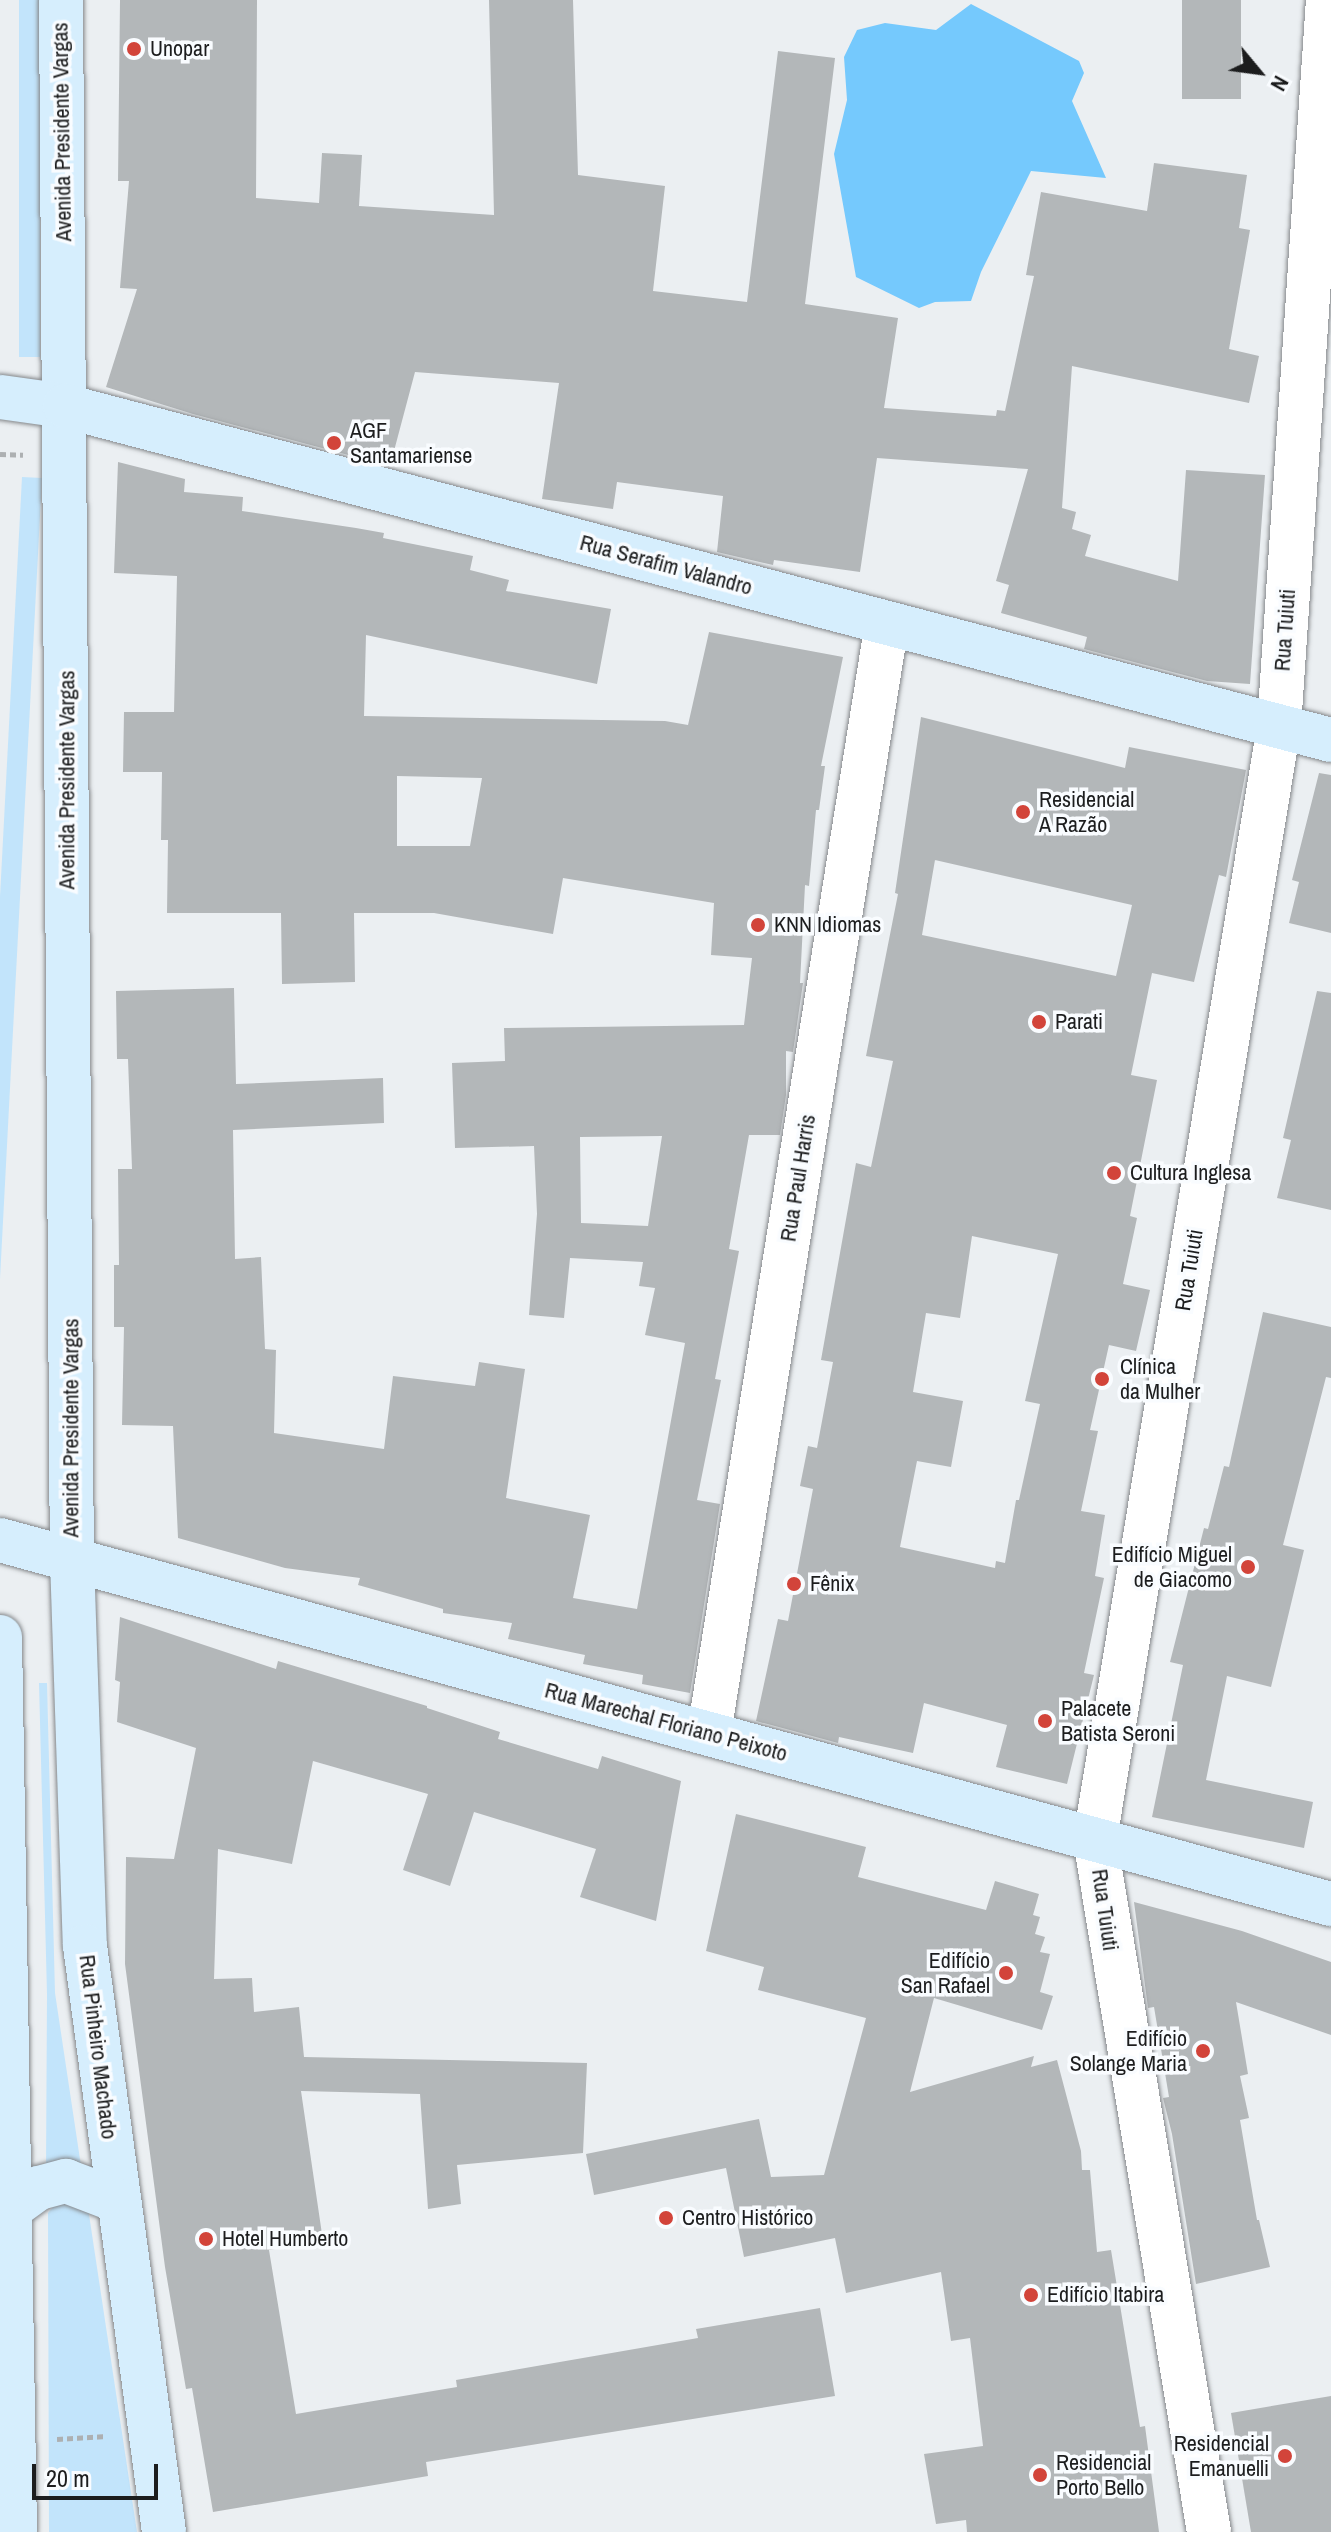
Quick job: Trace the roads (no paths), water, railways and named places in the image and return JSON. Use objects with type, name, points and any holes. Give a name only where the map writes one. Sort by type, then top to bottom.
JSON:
[{"type":"main road","name":"Avenida Presidente Vargas","points":[[61,0],[72,1559]]},
{"type":"main road","name":"Rua Serafim Valandro","points":[[0,397],[65,406],[1331,740]]},
{"type":"main road","name":"Rua Marechal Floriano Peixoto","points":[[0,1540],[1331,1904]]},
{"type":"main road","name":"Rua Pinheiro Machado","points":[[72,1559],[85,1946],[105,2084],[116,2200],[164,2532]]},
{"type":"main road","points":[[0,1637],[16,2441],[15,2532]]},
{"type":"main road","points":[[11,2208],[39,2188],[66,2181],[116,2200]]},
{"type":"street","name":"Rua Tuiuti","points":[[1209,2532],[1095,1839],[1279,726],[1328,0]]},
{"type":"street","name":"Rua Paul Harris","points":[[709,1733],[887,623]]},
{"type":"place","name":"Unopar","points":[[134,49]]},
{"type":"place","name":"AGF Santamariense","points":[[334,443]]},
{"type":"place","name":"Residencial A Razão","points":[[1023,812]]},
{"type":"place","name":"KNN Idiomas","points":[[758,925]]},
{"type":"place","name":"Parati","points":[[1039,1022]]},
{"type":"place","name":"Cultura Inglesa","points":[[1114,1173]]},
{"type":"place","name":"Clínica da Mulher","points":[[1102,1379]]},
{"type":"place","name":"Edifício Miguel de Giacomo","points":[[1248,1567]]},
{"type":"place","name":"Fênix","points":[[794,1584]]},
{"type":"place","name":"Palacete Batista Seroni","points":[[1045,1721]]},
{"type":"place","name":"Edifício San Rafael","points":[[1006,1973]]},
{"type":"place","name":"Edifício Solange Maria","points":[[1203,2051]]},
{"type":"place","name":"Centro Histórico","points":[[666,2218]]},
{"type":"place","name":"Hotel Humberto","points":[[206,2239]]},
{"type":"place","name":"Edifício Itabira","points":[[1031,2295]]},
{"type":"place","name":"Residencial Emanuelli","points":[[1285,2456]]},
{"type":"place","name":"Residencial Porto Bello","points":[[1040,2475]]}]
